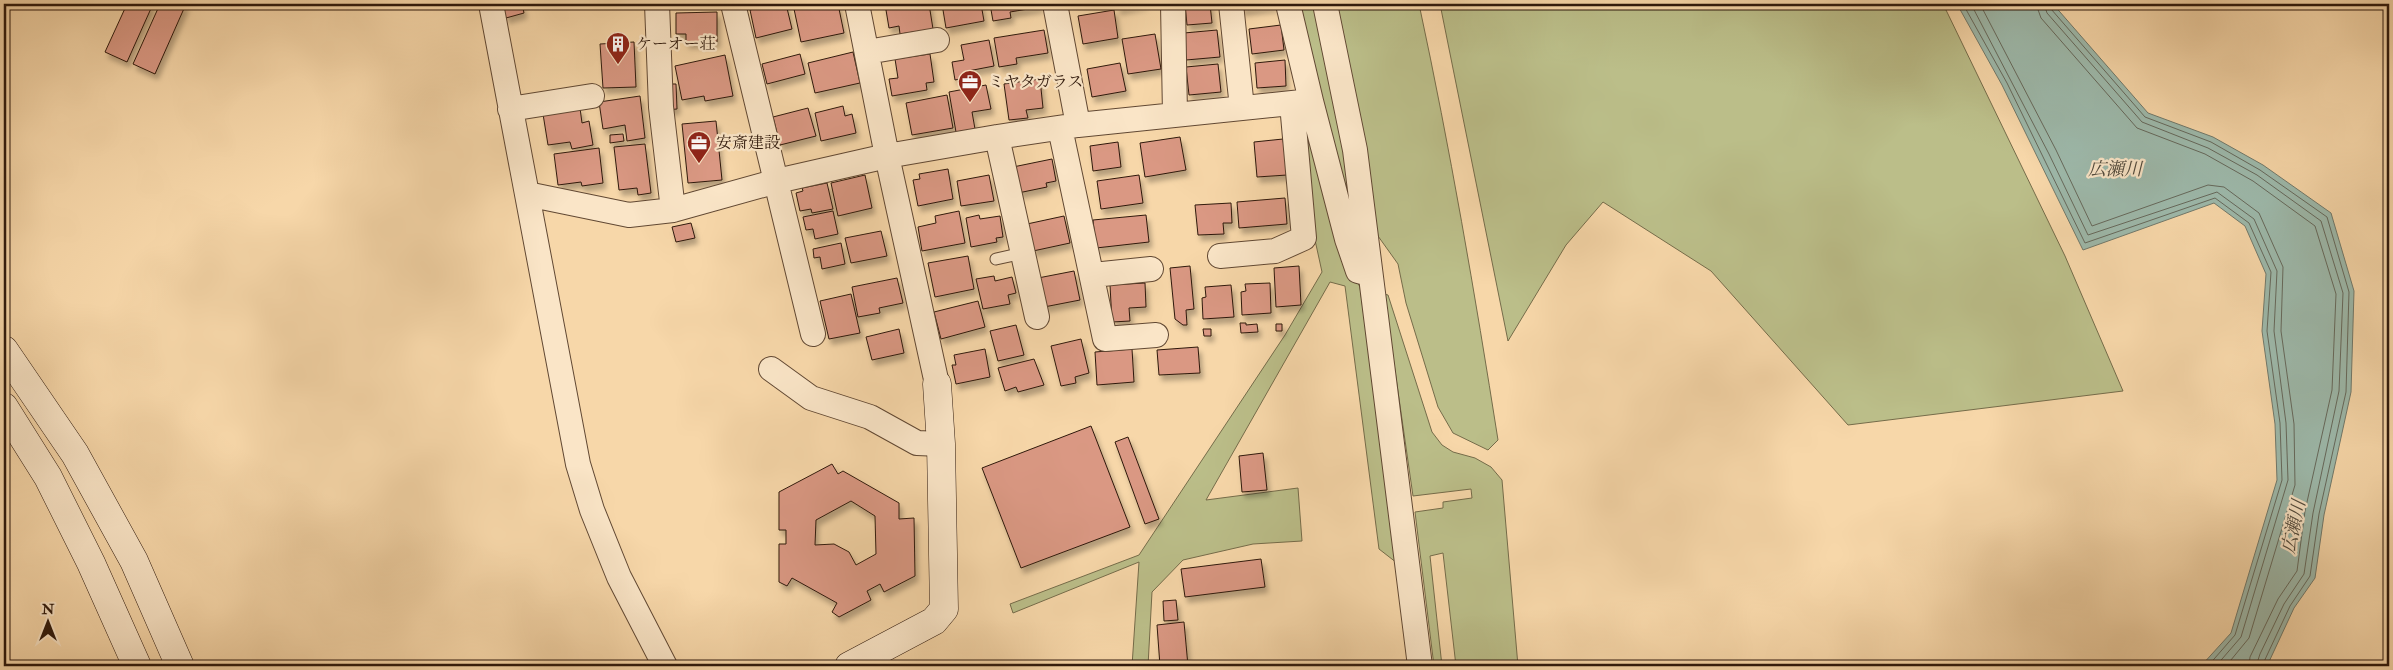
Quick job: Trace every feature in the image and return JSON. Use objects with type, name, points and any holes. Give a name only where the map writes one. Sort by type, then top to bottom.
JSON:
[{"type":"street","points":[[491,4],[578,464],[592,510],[619,577],[665,666]]},
{"type":"street","points":[[656,4],[661,107],[673,210]]},
{"type":"street","points":[[733,4],[813,334]]},
{"type":"street","points":[[849,666],[934,621],[944,609],[941,444],[937,384],[887,156],[857,4]]},
{"type":"street","points":[[1055,4],[1069,126],[1105,339],[1156,335]]},
{"type":"street","points":[[1173,4],[1175,115]]},
{"type":"street","points":[[1231,4],[1242,108]]},
{"type":"street","points":[[1220,256],[1275,251],[1304,238],[1301,102],[1288,4]]},
{"type":"street","points":[[1325,4],[1355,150],[1420,666]]},
{"type":"street","points":[[867,52],[937,40]]},
{"type":"street","points":[[510,109],[592,96]]},
{"type":"street","points":[[527,194],[629,215],[673,210],[777,181],[887,156],[997,136],[1069,126],[1301,102]]},
{"type":"street","points":[[1301,102],[1358,271],[1363,274],[1371,274]]},
{"type":"street","points":[[997,136],[1037,317]]},
{"type":"street","points":[[1093,275],[1151,269]]},
{"type":"street","points":[[4,350],[75,454],[134,561],[180,666]]},
{"type":"street","points":[[771,370],[811,398],[870,418],[917,443],[941,444]]},
{"type":"street","points":[[4,406],[48,477],[91,563],[137,666]]},
{"type":"lane","points":[[996,259],[1023,253]]},
{"type":"green space","points":[[1296,4],[1316,4],[1363,255]]},
{"type":"green space","points":[[1334,4],[1419,4],[1462,221],[1498,440],[1488,450],[1453,433],[1438,407],[1406,303],[1398,264],[1378,236]]},
{"type":"green space","points":[[1440,4],[1939,4],[1946,10],[2065,256],[2123,391],[1848,425],[1711,271],[1603,202],[1566,245],[1508,341]]},
{"type":"green space","points":[[1305,119],[1350,269],[1360,287],[1397,563],[1379,549],[1345,286],[1330,282],[1206,500],[1298,488],[1302,541],[1253,544],[1183,560],[1152,592],[1148,666],[1132,666],[1139,562],[1013,613],[1010,604],[1139,555],[1285,335],[1322,272],[1315,240]]},
{"type":"green space","points":[[1384,294],[1388,295],[1432,432],[1442,445],[1453,452],[1475,458],[1491,467],[1502,480],[1518,666],[1456,666],[1443,553],[1430,556],[1442,666],[1434,666],[1415,512],[1443,508],[1443,502],[1472,498],[1471,489],[1413,496]]},
{"type":"water","name":"広瀬川","points":[[1957,4],[2053,4],[2148,113],[2213,137],[2263,165],[2331,213],[2354,291],[2351,392],[2324,515],[2315,578],[2294,608],[2267,666],[2201,666],[2231,633],[2277,480],[2275,424],[2262,331],[2266,274],[2245,226],[2214,203],[2083,250],[2002,85]]},
{"type":"building","points":[[127,4],[153,4],[127,62],[105,52]]},
{"type":"building","points":[[160,4],[186,4],[155,74],[133,64]]},
{"type":"building","points":[[502,4],[522,4],[524,13],[506,18]]},
{"type":"building","points":[[786,4],[792,29],[756,38],[750,10]]},
{"type":"building","points":[[820,4],[838,4],[844,33],[801,42],[794,9]]},
{"type":"building","points":[[885,4],[929,4],[933,29],[900,34],[899,26],[889,28]]},
{"type":"building","points":[[942,4],[981,4],[984,21],[946,28]]},
{"type":"building","points":[[990,4],[1040,4],[1040,7],[1010,12],[1011,18],[993,21]]},
{"type":"building","points":[[1117,4],[1145,4],[1118,9]]},
{"type":"building","points":[[1185,4],[1210,4],[1212,23],[1187,25]]},
{"type":"building","points":[[1240,4],[1274,4],[1275,6],[1241,10]]},
{"type":"building","points":[[1114,10],[1118,38],[1083,44],[1078,16]]},
{"type":"building","points":[[717,12],[717,42],[686,43],[686,34],[676,34],[676,13]]},
{"type":"building","points":[[1281,25],[1284,50],[1252,54],[1249,29]]},
{"type":"building","points":[[1044,30],[1048,53],[1016,58],[1017,64],[999,67],[994,38]]},
{"type":"building","points":[[1217,30],[1220,57],[1186,60],[1184,33]]},
{"type":"building","points":[[1155,34],[1161,69],[1128,74],[1122,39]]},
{"type":"building","points":[[989,40],[994,66],[968,71],[969,77],[955,80],[952,62],[964,60],[961,45]]},
{"type":"building","name":"ケーオー荘","points":[[634,42],[636,87],[603,88],[600,44]]},
{"type":"building","points":[[853,52],[860,83],[815,93],[808,63]]},
{"type":"building","points":[[800,54],[805,74],[767,84],[762,64]]},
{"type":"building","points":[[930,54],[934,82],[926,83],[927,90],[892,96],[889,79],[898,78],[895,59]]},
{"type":"building","points":[[725,55],[733,96],[705,101],[704,96],[682,100],[675,66]]},
{"type":"building","points":[[1285,60],[1286,86],[1257,88],[1255,63]]},
{"type":"building","points":[[1120,63],[1126,91],[1092,97],[1087,69]]},
{"type":"building","points":[[1218,64],[1221,92],[1189,95],[1186,67]]},
{"type":"building","points":[[1040,79],[1043,108],[1026,110],[1028,118],[1009,120],[1004,84]]},
{"type":"building","points":[[665,84],[676,84],[677,109],[666,110]]},
{"type":"building","points":[[986,85],[991,109],[972,112],[975,129],[956,132],[949,92]]},
{"type":"building","points":[[947,95],[953,128],[912,135],[906,103]]},
{"type":"building","points":[[640,96],[645,138],[627,141],[625,125],[603,129],[599,102]]},
{"type":"building","points":[[843,106],[845,116],[852,114],[856,133],[821,141],[815,113]]},
{"type":"building","points":[[580,108],[582,123],[589,121],[593,145],[572,149],[570,142],[548,145],[543,114]]},
{"type":"building","points":[[808,108],[816,136],[780,145],[773,117]]},
{"type":"building","points":[[716,121],[722,180],[688,183],[682,124]]},
{"type":"building","points":[[623,134],[624,141],[610,143],[610,135]]},
{"type":"building","points":[[1180,137],[1186,170],[1145,177],[1140,143]]},
{"type":"building","points":[[1283,139],[1287,175],[1257,177],[1254,142]]},
{"type":"building","points":[[1118,142],[1121,167],[1093,171],[1090,146]]},
{"type":"building","points":[[645,144],[651,193],[638,195],[637,188],[619,190],[614,147]]},
{"type":"building","points":[[599,148],[603,183],[582,186],[581,182],[558,185],[554,154]]},
{"type":"building","points":[[1052,159],[1056,181],[1046,183],[1047,187],[1018,193],[1013,167]]},
{"type":"building","points":[[948,169],[953,199],[918,206],[913,180],[920,179],[919,174]]},
{"type":"building","points":[[865,175],[872,208],[838,216],[831,183]]},
{"type":"building","points":[[989,175],[994,201],[961,206],[957,181]]},
{"type":"building","points":[[1139,175],[1143,203],[1101,209],[1097,181]]},
{"type":"building","points":[[827,183],[833,209],[812,213],[811,209],[800,211],[796,193],[803,191],[802,188]]},
{"type":"building","points":[[1285,198],[1287,224],[1239,228],[1237,202]]},
{"type":"building","points":[[1231,203],[1232,223],[1223,223],[1224,234],[1198,235],[1195,205]]},
{"type":"building","points":[[833,211],[838,234],[815,239],[813,229],[806,230],[803,217]]},
{"type":"building","points":[[959,211],[965,243],[922,251],[918,227],[936,223],[935,216]]},
{"type":"building","points":[[979,215],[980,219],[1000,216],[1003,237],[996,238],[997,242],[971,247],[966,218]]},
{"type":"building","points":[[1146,215],[1149,242],[1096,248],[1093,220]]},
{"type":"building","points":[[1064,216],[1070,243],[1033,251],[1027,224]]},
{"type":"building","points":[[691,223],[695,238],[676,242],[672,227]]},
{"type":"building","points":[[881,231],[887,256],[851,263],[845,238]]},
{"type":"building","points":[[841,243],[845,264],[822,269],[820,257],[814,258],[813,249]]},
{"type":"building","points":[[968,256],[974,289],[935,297],[928,263]]},
{"type":"building","points":[[1190,266],[1194,309],[1186,310],[1187,325],[1183,325],[1175,319],[1170,268]]},
{"type":"building","points":[[1299,266],[1301,305],[1276,307],[1274,268]]},
{"type":"building","points":[[1074,271],[1080,300],[1044,307],[1038,278]]},
{"type":"building","points":[[994,276],[995,281],[1012,277],[1016,293],[1008,295],[1010,304],[983,309],[976,279]]},
{"type":"building","points":[[897,278],[903,303],[879,308],[880,313],[858,317],[852,287]]},
{"type":"building","points":[[1145,283],[1146,307],[1129,308],[1130,321],[1112,322],[1110,285]]},
{"type":"building","points":[[1270,283],[1271,313],[1242,315],[1241,292],[1246,291],[1245,284]]},
{"type":"building","points":[[1231,285],[1234,317],[1203,319],[1202,298],[1206,297],[1205,287]]},
{"type":"building","points":[[851,294],[860,333],[829,339],[820,301]]},
{"type":"building","points":[[978,301],[985,327],[941,339],[934,312]]},
{"type":"building","points":[[1240,323],[1246,323],[1246,325],[1257,324],[1258,332],[1241,333]]},
{"type":"building","points":[[1276,324],[1282,324],[1282,331],[1276,331]]},
{"type":"building","points":[[1016,325],[1024,355],[998,361],[990,331]]},
{"type":"building","points":[[899,329],[904,353],[872,360],[866,337]]},
{"type":"building","points":[[1203,329],[1211,329],[1211,336],[1204,336]]},
{"type":"building","points":[[1081,339],[1089,373],[1075,377],[1076,383],[1061,386],[1051,346]]},
{"type":"building","points":[[1198,347],[1200,373],[1159,375],[1157,350]]},
{"type":"building","points":[[985,349],[990,377],[956,384],[952,365],[956,365],[954,355]]},
{"type":"building","points":[[1132,349],[1134,382],[1097,385],[1095,352]]},
{"type":"building","points":[[1034,359],[1044,385],[1018,392],[1016,387],[1005,391],[998,368]]},
{"type":"building","points":[[1091,426],[1130,527],[1021,568],[982,468]]},
{"type":"building","points":[[1128,437],[1159,519],[1145,524],[1115,442]]},
{"type":"building","points":[[1263,453],[1267,490],[1242,492],[1239,456]]},
{"type":"building","points":[[832,464],[838,474],[843,471],[899,503],[899,519],[914,518],[915,576],[884,592],[880,584],[867,591],[871,600],[839,617],[832,612],[837,603],[792,578],[787,586],[779,582],[779,544],[786,544],[786,530],[779,530],[779,492]],"holes":[[[851,501],[875,516],[876,554],[856,565],[849,552],[834,544],[815,545],[816,520]]]},
{"type":"building","points":[[1261,559],[1265,587],[1185,597],[1181,569]]},
{"type":"building","points":[[1176,600],[1178,620],[1164,621],[1163,601]]},
{"type":"building","points":[[1184,622],[1188,666],[1160,666],[1157,625]]},
{"type":"place","name":"ケーオー荘","points":[[618,65]]},
{"type":"place","name":"ミヤタガラス","points":[[970,103]]},
{"type":"place","name":"安斎建設","points":[[699,164]]}]
